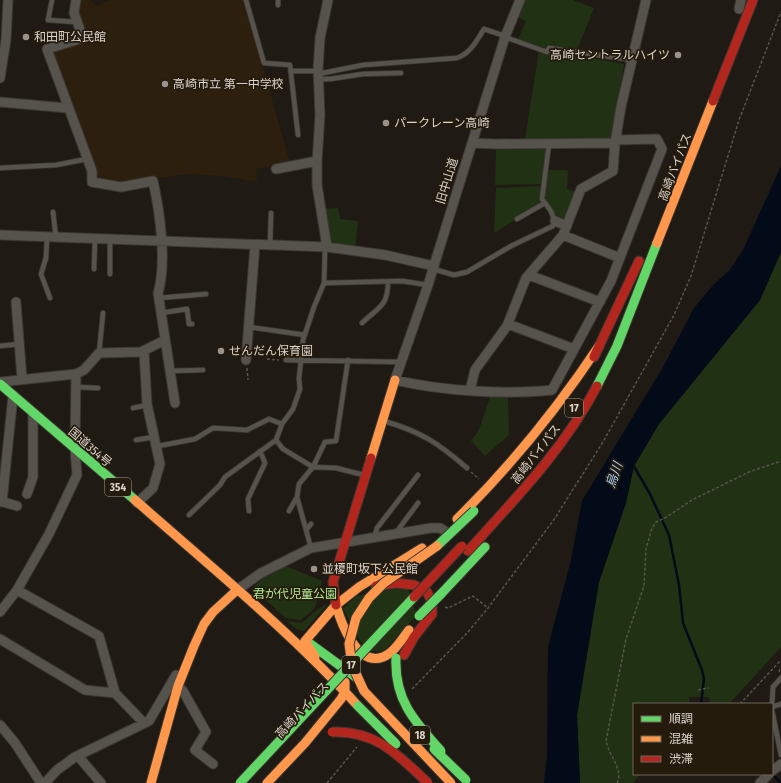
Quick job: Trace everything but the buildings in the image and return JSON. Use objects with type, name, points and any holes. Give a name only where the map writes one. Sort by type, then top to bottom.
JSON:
[{"type":"main road","name":"高崎バイパス","points":[[240,783],[543,467],[576,422],[617,346],[754,0]]},
{"type":"main road","name":"高崎バイパス","points":[[250,783],[465,549],[532,468],[563,425],[582,395],[615,332],[669,187]]},
{"type":"main road","points":[[451,783],[364,691],[352,666],[349,644],[356,618],[372,595],[384,584],[434,549],[474,511],[526,457],[550,427],[569,402],[599,346],[642,253]]},
{"type":"main road","points":[[579,434],[621,354],[654,253]]},
{"type":"main road","points":[[338,684],[326,667],[310,651],[305,641],[336,605],[372,578],[427,545],[445,531],[489,488],[521,453],[564,400],[599,346]]},
{"type":"main road","points":[[395,380],[344,542],[333,582],[338,616],[346,633],[358,650],[371,658],[377,659],[386,655],[409,630],[419,616],[499,531]]},
{"type":"main road","name":"国道354号","points":[[0,383],[13,396],[237,590]]},
{"type":"main road","points":[[346,597],[372,587],[396,583],[414,585],[427,592],[432,602],[432,614],[400,657]]},
{"type":"main road","points":[[151,783],[178,686],[204,624],[222,602],[237,590]]},
{"type":"main road","name":"354","points":[[237,590],[258,607],[340,665]]},
{"type":"main road","name":"354","points":[[258,607],[345,692]]},
{"type":"main road","points":[[409,630],[400,657],[396,678],[404,705],[416,723],[467,782]]},
{"type":"main road","name":"18","points":[[340,665],[374,690],[467,782]]},
{"type":"main road","name":"17","points":[[340,665],[345,682],[345,692]]},
{"type":"main road","points":[[267,783],[305,742],[345,692]]},
{"type":"main road","name":"18","points":[[345,692],[429,783]]},
{"type":"main road","points":[[305,742],[332,732],[356,733],[377,740],[396,753],[429,783]]},
{"type":"street","points":[[0,78],[6,40],[8,0]]},
{"type":"street","points":[[76,0],[74,13],[83,38],[47,48],[67,108],[88,158],[92,171],[92,182],[121,187],[153,181],[161,242],[159,298],[175,403]]},
{"type":"street","points":[[327,247],[320,218],[317,185],[317,162],[320,115],[318,75],[320,38],[328,0]]},
{"type":"street","name":"旧中山道","points":[[395,380],[428,285],[505,37],[520,0]]},
{"type":"street","points":[[470,390],[475,370],[508,324],[526,278],[563,235],[581,189],[613,171],[616,142],[632,60],[646,0]]},
{"type":"street","points":[[0,102],[67,108]]},
{"type":"street","points":[[395,380],[426,387],[470,390],[524,393],[552,390],[611,281],[662,149],[657,139],[549,144],[472,143]]},
{"type":"street","points":[[276,169],[317,162]]},
{"type":"street","points":[[555,221],[567,226]]},
{"type":"street","points":[[0,235],[327,247],[385,255],[433,268]]},
{"type":"street","points":[[563,235],[620,258]]},
{"type":"street","points":[[246,360],[255,245]]},
{"type":"street","points":[[529,275],[600,302]]},
{"type":"street","points":[[16,302],[22,379]]},
{"type":"street","points":[[508,324],[574,349]]},
{"type":"street","points":[[0,383],[22,379],[76,374],[84,370],[99,353],[144,351],[165,340]]},
{"type":"street","points":[[137,503],[153,488],[160,464],[147,404],[144,351]]},
{"type":"street","points":[[0,612],[17,590],[49,534],[77,475],[75,450],[76,374]]},
{"type":"street","points":[[13,396],[1,502],[17,506]]},
{"type":"street","points":[[27,494],[33,477],[33,413]]},
{"type":"street","points":[[237,590],[261,573],[311,548],[344,542],[395,536],[431,528],[440,528],[445,531]]},
{"type":"street","points":[[17,590],[99,636],[116,693],[143,722]]},
{"type":"street","points":[[0,638],[85,690],[116,693]]},
{"type":"street","points":[[45,783],[57,770],[78,756],[149,720],[175,675],[184,670]]},
{"type":"street","points":[[178,686],[206,732],[195,749],[213,764]]},
{"type":"street","points":[[0,725],[15,743],[41,783]]},
{"type":"street","points":[[78,756],[101,783]]},
{"type":"street","points":[[760,783],[769,775]]},
{"type":"lane","points":[[52,0],[48,20],[76,22]]},
{"type":"lane","points":[[246,0],[264,63],[290,65],[298,135]]},
{"type":"lane","points":[[318,75],[363,65],[457,58],[467,52],[484,29],[547,52],[549,48],[632,60]]},
{"type":"lane","points":[[291,70],[318,75],[330,80],[363,74],[401,74]]},
{"type":"lane","points":[[433,268],[454,275],[467,272],[511,246],[553,226],[555,221],[551,211],[542,197],[549,144]]},
{"type":"lane","points":[[0,168],[56,165],[88,158]]},
{"type":"lane","points":[[517,219],[545,202]]},
{"type":"lane","points":[[50,298],[41,274],[52,237],[52,212]]},
{"type":"lane","points":[[270,213],[270,246]]},
{"type":"lane","points":[[94,269],[95,239]]},
{"type":"lane","points":[[110,240],[110,274]]},
{"type":"lane","points":[[189,515],[220,486],[225,477],[276,440],[282,424],[293,409],[300,390],[300,360],[305,335],[324,283],[325,250],[327,247]]},
{"type":"lane","points":[[362,323],[382,306],[388,295],[388,282]]},
{"type":"lane","points":[[324,283],[412,282],[428,285]]},
{"type":"lane","points":[[159,298],[206,294]]},
{"type":"lane","points":[[161,313],[188,309],[190,324],[192,324]]},
{"type":"lane","points":[[99,353],[103,313]]},
{"type":"lane","points":[[249,327],[305,335]]},
{"type":"lane","points":[[0,346],[19,344]]},
{"type":"lane","points":[[286,360],[348,360],[401,366]]},
{"type":"lane","points":[[289,511],[297,496],[300,484],[313,466],[325,442],[336,441],[348,360]]},
{"type":"lane","points":[[170,371],[203,370]]},
{"type":"lane","points":[[75,387],[98,388]]},
{"type":"lane","points":[[133,408],[147,404]]},
{"type":"lane","points":[[136,440],[156,442],[195,439],[213,428],[242,430],[269,419],[282,424]]},
{"type":"lane","points":[[382,420],[418,432],[438,444],[467,468]]},
{"type":"lane","points":[[276,440],[283,449],[313,466],[336,468],[365,476]]},
{"type":"lane","points":[[249,511],[248,499],[265,463],[260,451]]},
{"type":"lane","points":[[374,539],[377,528],[418,475]]},
{"type":"lane","points":[[297,496],[311,548]]},
{"type":"lane","points":[[395,536],[418,503]]},
{"type":"lane","points":[[306,530],[311,524]]},
{"type":"lane","points":[[772,703],[773,687],[781,678]]},
{"type":"lane","points":[[773,715],[781,755]]},
{"type":"path","points":[[267,359],[286,360]]},
{"type":"path","points":[[246,360],[248,380]]},
{"type":"path","points":[[617,783],[618,771],[607,748],[606,741],[626,639],[644,586],[646,549],[652,528],[656,522],[665,518],[692,500],[749,472],[781,461]]},
{"type":"path","points":[[467,468],[480,480]]},
{"type":"path","points":[[444,605],[448,608],[473,596],[488,608]]},
{"type":"path","points":[[741,703],[781,660]]},
{"type":"path","points":[[698,690],[709,688]]},
{"type":"shaded area","name":"高崎市立 第一中学校","points":[[79,0],[90,0],[96,6],[111,0],[244,0],[290,163],[256,169],[257,182],[223,176],[186,174],[122,184],[96,179],[51,48],[87,39],[77,12]]},
{"type":"green space","points":[[523,0],[573,0],[594,8],[577,50],[549,45],[545,48],[518,39],[526,21],[516,16]]},
{"type":"green space","points":[[539,50],[550,53],[551,50],[624,64],[611,140],[525,139]]},
{"type":"green space","points":[[546,149],[541,184],[495,185],[496,150]]},
{"type":"green space","points":[[549,170],[568,170],[567,189],[576,192],[566,223],[555,219],[554,212],[544,196]]},
{"type":"green space","points":[[541,186],[541,203],[494,233],[496,188]]},
{"type":"green space","points":[[338,208],[340,219],[358,221],[355,249],[328,245],[323,209]]},
{"type":"green space","points":[[781,252],[781,647],[730,703],[710,703],[709,697],[689,697],[689,703],[633,703],[633,775],[640,775],[633,783],[580,783],[577,715],[599,582],[626,503],[634,466],[659,424],[760,300]]},
{"type":"green space","points":[[490,397],[508,398],[509,435],[485,456],[471,441],[479,430]]},
{"type":"green space","name":"君が代児童公園","points":[[286,566],[322,581],[315,608],[301,620],[286,618],[252,588],[266,576]]},
{"type":"green space","points":[[407,586],[417,615],[384,651],[366,651],[343,609],[356,596]]},
{"type":"green space","points":[[328,604],[304,631],[297,629],[286,621],[302,623],[318,609]]},
{"type":"water","name":"烏川","points":[[781,166],[781,252],[760,300],[659,424],[634,466],[626,503],[599,582],[577,715],[580,783],[544,783],[547,756],[548,647],[571,560],[582,501],[663,367],[694,308],[715,283],[729,271],[743,250]]},
{"type":"waterway","name":"烏川","points":[[632,463],[650,494],[669,535],[679,585],[683,623],[702,670],[704,679],[701,703]]},
{"type":"waterway","points":[[773,775],[781,783]]},
{"type":"traffic: fast","points":[[597,386],[617,346],[657,243]]},
{"type":"traffic: fast","points":[[0,384],[135,500]]},
{"type":"traffic: fast","points":[[437,546],[474,511]]},
{"type":"traffic: fast","points":[[441,594],[485,547]]},
{"type":"traffic: fast","points":[[419,616],[441,594]]},
{"type":"traffic: fast","points":[[240,783],[414,597]]},
{"type":"traffic: fast","points":[[309,643],[357,678]]},
{"type":"traffic: fast","points":[[396,658],[396,673],[399,686],[408,709],[415,720],[441,751]]},
{"type":"traffic: fast","points":[[358,706],[396,744]]},
{"type":"traffic: fast","points":[[434,749],[466,780]]},
{"type":"traffic: slow","points":[[657,243],[713,101]]},
{"type":"traffic: slow","points":[[457,519],[515,458],[567,392],[599,346]]},
{"type":"traffic: slow","points":[[371,458],[395,380]]},
{"type":"traffic: slow","points":[[135,500],[278,626],[332,678],[358,706]]},
{"type":"traffic: slow","points":[[437,546],[384,583],[369,598],[356,618],[349,644],[352,665],[364,691],[451,783]]},
{"type":"traffic: slow","points":[[315,657],[305,641],[336,605],[359,587],[422,548]]},
{"type":"traffic: slow","points":[[151,783],[178,686],[194,646],[204,624],[213,612],[237,590]]},
{"type":"traffic: slow","points":[[336,605],[346,632],[358,650],[365,656],[374,658],[387,655],[398,645],[409,630]]},
{"type":"traffic: slow","points":[[267,783],[305,743],[341,699],[345,692],[345,682]]},
{"type":"traffic: jam","points":[[713,101],[753,0]]},
{"type":"traffic: jam","points":[[594,357],[639,261]]},
{"type":"traffic: jam","points":[[468,551],[538,473],[570,431],[597,386]]},
{"type":"traffic: jam","points":[[336,605],[333,582],[371,458]]},
{"type":"traffic: jam","points":[[414,597],[462,546]]},
{"type":"traffic: jam","points":[[376,586],[396,583],[414,585],[427,592],[432,602],[432,614],[414,637],[404,655]]},
{"type":"traffic: jam","points":[[332,732],[348,732],[374,740],[396,754],[428,783]]},
{"type":"place","name":"和田町公民館","points":[[26,37]]},
{"type":"place","name":"高崎セントラルハイツ","points":[[678,55]]},
{"type":"place","name":"高崎市立 第一中学校","points":[[165,84]]},
{"type":"place","name":"パークレーン高崎","points":[[386,123]]},
{"type":"place","name":"せんだん保育園","points":[[221,351]]},
{"type":"place","name":"並榎町坂下公民館","points":[[314,569]]}]
